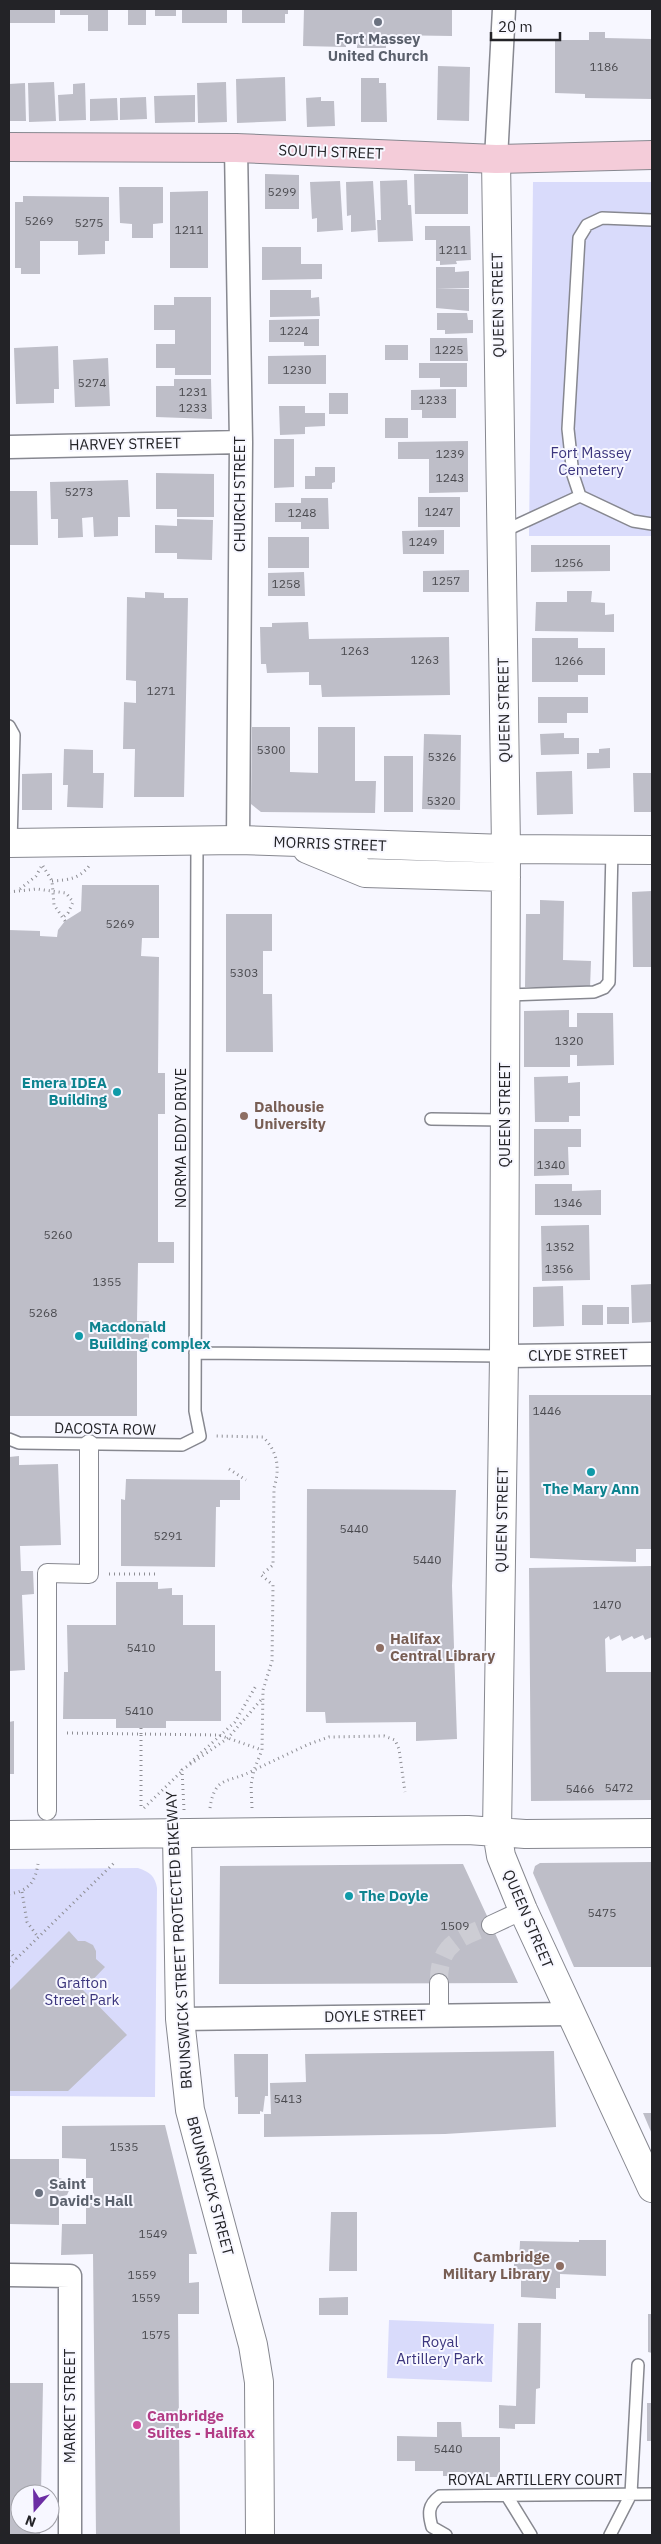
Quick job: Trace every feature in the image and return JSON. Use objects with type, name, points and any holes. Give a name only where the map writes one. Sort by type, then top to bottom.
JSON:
[{"type":"main road","name":"SOUTH STREET","points":[[9,147],[236,148],[496,159],[652,155]]},
{"type":"street","name":"QUEEN STREET","points":[[504,9],[496,159],[506,849],[504,1356],[497,1832],[501,1856],[524,1910],[570,2014],[652,2188]]},
{"type":"street","name":"CHURCH STREET","points":[[236,148],[241,442],[238,840]]},
{"type":"street","name":"HARVEY STREET","points":[[9,447],[241,442]]},
{"type":"street","name":"MORRIS STREET","points":[[10,843],[238,840],[506,849],[652,850]]},
{"type":"street","points":[[292,843],[365,873],[506,877]]},
{"type":"street","name":"CLYDE STREET","points":[[504,1356],[652,1354]]},
{"type":"street","points":[[47,1811],[46,1573],[89,1574],[89,1444]]},
{"type":"street","points":[[9,1835],[468,1830],[497,1832],[652,1833]]},
{"type":"street","name":"BRUNSWICK STREET","points":[[191,1834],[180,2019],[190,2110],[254,2346],[259,2382],[260,2535]]},
{"type":"street","points":[[491,1925],[524,1910]]},
{"type":"street","points":[[439,1983],[439,2015]]},
{"type":"street","name":"DOYLE STREET","points":[[180,2019],[570,2014]]},
{"type":"street","name":"MARKET STREET","points":[[9,2276],[70,2276],[70,2535]]},
{"type":"lane","points":[[652,220],[602,218],[587,225],[578,238],[568,429],[574,475],[580,496],[633,521],[652,524]]},
{"type":"lane","points":[[502,532],[580,496]]},
{"type":"lane","points":[[9,726],[14,735],[10,843]]},
{"type":"lane","name":"NORMA EDDY DRIVE","points":[[197,841],[195,1411],[204,1436]]},
{"type":"lane","points":[[505,995],[594,992],[604,988],[608,982],[612,850]]},
{"type":"lane","points":[[431,1119],[505,1120]]},
{"type":"lane","points":[[195,1353],[504,1356]]},
{"type":"lane","name":"DACOSTA ROW","points":[[9,1439],[20,1443],[182,1445],[204,1436]]},
{"type":"lane","points":[[610,2535],[630,2494],[638,2365]]},
{"type":"lane","name":"ROYAL ARTILLERY COURT","points":[[446,2535],[432,2527],[428,2514],[433,2501],[440,2496],[652,2494]]},
{"type":"lane","points":[[507,2496],[531,2535]]},
{"type":"path","points":[[52,881],[78,877],[91,863]]},
{"type":"path","points":[[9,892],[19,890],[52,890],[66,893],[72,902],[63,920],[54,905],[52,890],[52,881],[42,864],[36,876],[19,890]]},
{"type":"path","points":[[204,1436],[264,1437],[276,1455],[273,1565],[260,1576],[273,1585],[272,1661],[262,1700],[262,1750],[254,1770],[251,1785],[252,1808]]},
{"type":"path","points":[[229,1469],[246,1480]]},
{"type":"path","points":[[89,1574],[158,1574]]},
{"type":"path","points":[[141,1728],[141,1810],[235,1722],[257,1684]]},
{"type":"path","name":"BRUNSWICK STREET PROTECTED BIKEWAY","points":[[191,1834],[182,1770],[228,1738],[262,1700]]},
{"type":"path","points":[[69,1733],[219,1735],[262,1750]]},
{"type":"path","points":[[191,1834],[217,1785],[309,1744],[329,1738],[384,1736],[395,1740],[399,1749],[405,1792]]},
{"type":"path","points":[[9,1966],[114,1863]]},
{"type":"path","points":[[9,1894],[22,1892],[32,1882],[38,1864]]},
{"type":"path","points":[[22,1892],[27,1922],[38,1937]]},
{"type":"path","points":[[9,1952],[16,1959]]},
{"type":"green space","name":"Fort Massey Cemetery","points":[[533,182],[652,182],[652,536],[529,536]]},
{"type":"green space","name":"Grafton Street Park","points":[[138,1868],[151,1875],[155,1880],[157,1888],[155,2097],[9,2096],[9,1869]]},
{"type":"green space","name":"Royal Artillery Park","points":[[389,2320],[494,2324],[492,2382],[387,2378]]},
{"type":"building","points":[[9,9],[55,9],[55,23],[9,23]]},
{"type":"building","points":[[60,9],[108,9],[108,31],[88,31],[88,15],[60,15]]},
{"type":"building","points":[[128,9],[146,9],[146,25],[128,25]]},
{"type":"building","points":[[155,9],[176,9],[176,16],[155,16]]},
{"type":"building","points":[[182,9],[227,9],[227,23],[182,23]]},
{"type":"building","points":[[242,9],[288,9],[288,14],[285,14],[285,23],[242,23]]},
{"type":"building","name":"Fort Massey United Church","points":[[304,9],[452,9],[452,36],[386,35],[386,48],[357,48],[357,44],[346,44],[346,47],[303,46]]},
{"type":"building","points":[[589,32],[605,32],[605,38],[652,39],[652,99],[585,98],[585,94],[555,93],[555,40],[589,40]]},
{"type":"building","points":[[438,66],[470,67],[469,121],[437,120]]},
{"type":"building","points":[[285,77],[286,121],[237,123],[236,79]]},
{"type":"building","points":[[361,78],[379,78],[379,83],[386,83],[387,122],[361,122]]},
{"type":"building","points":[[54,82],[56,121],[29,122],[28,83]]},
{"type":"building","points":[[226,82],[227,122],[198,123],[197,83]]},
{"type":"building","points":[[25,83],[26,121],[9,121],[9,84]]},
{"type":"building","points":[[85,83],[86,120],[59,121],[58,95],[73,94],[73,84]]},
{"type":"building","points":[[195,95],[195,122],[155,123],[154,96]]},
{"type":"building","points":[[146,97],[147,119],[120,120],[120,98]]},
{"type":"building","points":[[321,97],[321,101],[334,101],[335,126],[307,127],[306,98]]},
{"type":"building","points":[[117,98],[118,120],[90,121],[90,99]]},
{"type":"building","points":[[265,174],[299,175],[299,209],[265,209]]},
{"type":"building","points":[[414,174],[468,174],[468,214],[415,214]]},
{"type":"building","points":[[407,180],[408,205],[411,205],[413,241],[378,242],[377,220],[381,220],[380,181]]},
{"type":"building","points":[[340,181],[343,230],[317,232],[317,218],[312,219],[310,182]]},
{"type":"building","points":[[373,181],[376,230],[351,232],[351,215],[347,216],[346,182]]},
{"type":"building","points":[[119,187],[163,187],[163,223],[153,224],[153,238],[132,238],[132,224],[120,223]]},
{"type":"building","points":[[208,191],[208,268],[170,268],[170,192]]},
{"type":"building","points":[[23,196],[109,197],[109,241],[105,241],[105,254],[78,255],[78,241],[40,241],[40,274],[21,274],[21,268],[15,268],[15,202],[23,202]]},
{"type":"building","points":[[425,226],[470,226],[471,260],[456,261],[457,264],[440,265],[440,261],[436,261],[436,240],[425,240]]},
{"type":"building","points":[[262,247],[301,247],[301,264],[322,264],[322,279],[262,280]]},
{"type":"building","points":[[436,267],[455,267],[455,272],[469,271],[469,288],[436,289]]},
{"type":"building","points":[[436,289],[469,289],[469,311],[436,308]]},
{"type":"building","points":[[270,290],[311,290],[311,298],[319,297],[320,316],[270,317]]},
{"type":"building","points":[[174,297],[211,297],[211,375],[175,375],[175,368],[156,368],[156,344],[175,344],[175,330],[154,330],[154,305],[174,305]]},
{"type":"building","points":[[437,313],[467,313],[468,320],[473,320],[473,333],[445,334],[445,330],[437,330]]},
{"type":"building","points":[[319,319],[319,346],[304,346],[304,342],[269,342],[269,320]]},
{"type":"building","points":[[430,338],[467,338],[468,361],[430,361]]},
{"type":"building","points":[[385,345],[408,345],[408,360],[385,360]]},
{"type":"building","points":[[58,346],[59,389],[54,389],[54,403],[16,404],[14,348]]},
{"type":"building","points":[[326,355],[326,384],[268,384],[268,356]]},
{"type":"building","points":[[108,358],[110,406],[75,407],[73,360]]},
{"type":"building","points":[[419,363],[467,363],[467,387],[440,387],[440,378],[419,378]]},
{"type":"building","points":[[174,379],[211,379],[212,419],[156,417],[156,386],[174,386]]},
{"type":"building","points":[[456,389],[456,418],[422,418],[422,410],[411,410],[411,390]]},
{"type":"building","points":[[329,393],[348,393],[348,414],[329,414]]},
{"type":"building","points":[[279,406],[305,406],[305,413],[325,413],[325,426],[305,427],[305,434],[280,435]]},
{"type":"building","points":[[385,418],[408,418],[408,438],[385,438]]},
{"type":"building","points":[[274,439],[294,439],[294,487],[274,488]]},
{"type":"building","points":[[468,441],[468,492],[429,493],[429,459],[398,459],[398,442]]},
{"type":"building","points":[[315,467],[335,467],[335,482],[332,483],[332,489],[305,489],[305,476],[315,476]]},
{"type":"building","points":[[156,473],[214,474],[214,517],[177,517],[177,509],[156,509]]},
{"type":"building","points":[[128,480],[130,517],[118,517],[118,536],[94,537],[93,517],[82,518],[83,537],[58,538],[58,519],[51,519],[50,482]]},
{"type":"building","points":[[9,491],[37,491],[38,545],[9,545]]},
{"type":"building","points":[[418,497],[460,497],[460,527],[418,527]]},
{"type":"building","points":[[301,498],[328,498],[329,529],[301,529],[301,522],[275,522],[275,503],[301,503]]},
{"type":"building","points":[[177,519],[213,520],[212,560],[177,559],[177,553],[155,553],[155,525],[177,526]]},
{"type":"building","points":[[444,530],[444,554],[403,554],[402,531]]},
{"type":"building","points":[[268,537],[309,537],[309,568],[268,568]]},
{"type":"building","points":[[531,545],[610,545],[610,571],[531,572]]},
{"type":"building","points":[[469,570],[469,592],[423,592],[423,571]]},
{"type":"building","points":[[304,572],[305,596],[268,596],[268,573]]},
{"type":"building","points":[[567,591],[592,591],[591,602],[605,603],[605,615],[614,614],[614,632],[535,631],[536,602],[567,602]]},
{"type":"building","points":[[145,592],[164,593],[164,598],[188,598],[184,797],[134,797],[135,749],[123,749],[124,702],[136,703],[136,681],[126,680],[127,597],[145,598]]},
{"type":"building","points":[[308,622],[309,639],[449,637],[450,695],[322,697],[321,685],[309,685],[309,672],[267,673],[266,664],[261,664],[260,627],[272,627],[272,623]]},
{"type":"building","points":[[532,638],[578,638],[578,648],[605,648],[605,675],[578,675],[578,682],[532,682]]},
{"type":"building","points":[[538,697],[588,697],[588,713],[567,713],[567,723],[538,723]]},
{"type":"building","points":[[252,727],[290,727],[290,772],[318,773],[318,727],[355,727],[355,781],[376,781],[375,813],[261,812],[251,804]]},
{"type":"building","points":[[564,733],[564,738],[579,738],[579,754],[541,755],[540,734]]},
{"type":"building","points":[[424,734],[461,735],[460,810],[422,809]]},
{"type":"building","points":[[610,748],[610,768],[587,769],[587,753],[599,753],[599,749]]},
{"type":"building","points":[[64,749],[93,750],[93,773],[104,773],[103,808],[67,807],[68,785],[63,785]]},
{"type":"building","points":[[384,756],[413,756],[413,812],[384,812]]},
{"type":"building","points":[[572,771],[573,814],[537,815],[536,772]]},
{"type":"building","points":[[52,773],[52,810],[22,810],[22,774]]},
{"type":"building","points":[[633,773],[652,773],[652,812],[634,812]]},
{"type":"building","points":[[82,885],[159,885],[159,938],[142,938],[141,956],[159,957],[158,1073],[165,1073],[165,1114],[158,1114],[158,1242],[174,1242],[174,1263],[138,1263],[137,1321],[149,1321],[149,1350],[137,1350],[137,1416],[9,1416],[9,930],[40,931],[40,936],[57,937],[58,930],[65,921],[81,911]]},
{"type":"building","points":[[652,891],[652,967],[633,967],[632,892]]},
{"type":"building","points":[[540,900],[564,901],[563,960],[591,961],[590,988],[525,987],[526,914],[540,914]]},
{"type":"building","points":[[226,914],[272,914],[272,951],[263,951],[263,994],[272,994],[273,1052],[226,1052]]},
{"type":"building","points":[[569,1010],[569,1027],[577,1027],[577,1013],[613,1013],[614,1065],[577,1066],[577,1055],[570,1055],[570,1067],[524,1067],[524,1011]]},
{"type":"building","points":[[568,1076],[568,1083],[580,1082],[580,1116],[569,1116],[569,1122],[535,1122],[534,1077]]},
{"type":"building","points":[[534,1129],[581,1129],[581,1147],[568,1147],[569,1175],[534,1176]]},
{"type":"building","points":[[535,1184],[572,1184],[572,1191],[601,1190],[601,1215],[535,1215]]},
{"type":"building","points":[[589,1225],[590,1280],[542,1281],[541,1226]]},
{"type":"building","points":[[652,1284],[652,1322],[632,1323],[631,1285]]},
{"type":"building","points":[[563,1286],[564,1326],[533,1327],[533,1287]]},
{"type":"building","points":[[582,1305],[603,1305],[603,1325],[582,1325]]},
{"type":"building","points":[[607,1307],[629,1307],[629,1324],[607,1324]]},
{"type":"building","name":"The Mary Ann","points":[[529,1395],[652,1395],[652,1549],[636,1549],[636,1562],[530,1558]]},
{"type":"building","points":[[19,1456],[19,1465],[58,1464],[61,1545],[20,1546],[21,1571],[33,1571],[34,1594],[22,1595],[25,1670],[9,1671],[9,1457]]},
{"type":"building","points":[[126,1479],[240,1480],[240,1500],[220,1500],[220,1507],[216,1507],[215,1567],[121,1566],[121,1499],[125,1500]]},
{"type":"building","name":"Halifax Central Library","points":[[307,1489],[456,1490],[452,1586],[457,1739],[416,1741],[416,1722],[326,1723],[325,1712],[306,1712]]},
{"type":"building","points":[[652,1566],[652,1637],[645,1640],[643,1635],[634,1639],[632,1636],[622,1641],[620,1635],[610,1640],[609,1636],[605,1639],[606,1672],[652,1672],[652,1800],[531,1801],[529,1568]]},
{"type":"building","points":[[116,1582],[158,1582],[158,1589],[172,1588],[172,1595],[183,1595],[183,1625],[215,1625],[215,1671],[221,1671],[221,1721],[166,1721],[166,1728],[116,1728],[116,1719],[63,1719],[64,1672],[68,1672],[67,1625],[116,1625]]},
{"type":"building","points":[[14,1721],[14,1774],[9,1774],[9,1722]]},
{"type":"building","points":[[652,1862],[652,1967],[574,1967],[533,1873],[535,1866],[540,1863]]},
{"type":"building","name":"The Doyle","points":[[463,1864],[518,1983],[219,1984],[220,1866]]},
{"type":"building","points":[[69,1931],[78,1941],[85,1941],[93,1945],[96,1951],[96,1959],[105,1967],[83,1990],[127,2035],[68,2091],[9,2091],[9,1991]]},
{"type":"building","points":[[554,2051],[556,2127],[445,2134],[264,2137],[264,2114],[271,2114],[270,2083],[306,2082],[305,2054]]},
{"type":"building","points":[[234,2054],[268,2054],[268,2096],[265,2096],[263,2112],[260,2111],[260,2114],[238,2114],[238,2097],[235,2097]]},
{"type":"building","points":[[643,2113],[652,2113],[652,2134]]},
{"type":"building","points":[[165,2125],[197,2254],[189,2254],[189,2283],[199,2282],[199,2314],[178,2314],[180,2535],[96,2535],[93,2254],[61,2255],[62,2224],[86,2224],[86,2203],[93,2203],[93,2178],[86,2178],[86,2159],[62,2158],[62,2126]]},
{"type":"building","name":"Saint David's Hall","points":[[9,2159],[59,2159],[59,2178],[69,2181],[71,2186],[67,2195],[59,2197],[59,2225],[9,2224]]},
{"type":"building","points":[[331,2212],[357,2212],[357,2271],[329,2271]]},
{"type":"building","name":"Cambridge Military Library","points":[[579,2240],[606,2240],[606,2276],[560,2274],[560,2288],[556,2288],[556,2299],[521,2297],[521,2271],[514,2271],[514,2260],[519,2261],[520,2241],[579,2242]]},
{"type":"building","points":[[348,2297],[348,2315],[319,2315],[319,2298]]},
{"type":"building","points":[[648,2314],[652,2314],[652,2353],[648,2352]]},
{"type":"building","points":[[518,2323],[541,2323],[540,2388],[536,2389],[535,2424],[515,2424],[515,2429],[499,2428],[499,2405],[516,2406]]},
{"type":"building","points":[[9,2383],[43,2383],[41,2484],[10,2484],[10,2534],[40,2535],[9,2535]]},
{"type":"building","points":[[647,2403],[652,2403],[652,2441],[647,2441]]},
{"type":"building","points":[[437,2422],[461,2422],[462,2437],[500,2437],[500,2477],[463,2477],[463,2472],[454,2472],[454,2476],[443,2476],[443,2471],[415,2471],[415,2461],[397,2461],[397,2436],[437,2437]]},
{"type":"tunnel","points":[[439,1983],[442,1959],[453,1944],[469,1934],[491,1925]]},
{"type":"place","name":"Fort Massey United Church","points":[[378,22]]},
{"type":"place","name":"Emera IDEA Building","points":[[117,1092]]},
{"type":"place","name":"Dalhousie University","points":[[244,1116]]},
{"type":"place","name":"Macdonald Building complex","points":[[79,1336]]},
{"type":"place","name":"The Mary Ann","points":[[591,1472]]},
{"type":"place","name":"Halifax Central Library","points":[[380,1648]]},
{"type":"place","name":"The Doyle","points":[[349,1896]]},
{"type":"place","name":"Saint David's Hall","points":[[39,2193]]},
{"type":"place","name":"Cambridge Military Library","points":[[560,2266]]},
{"type":"place","name":"Cambridge Suites - Halifax","points":[[137,2425]]}]
